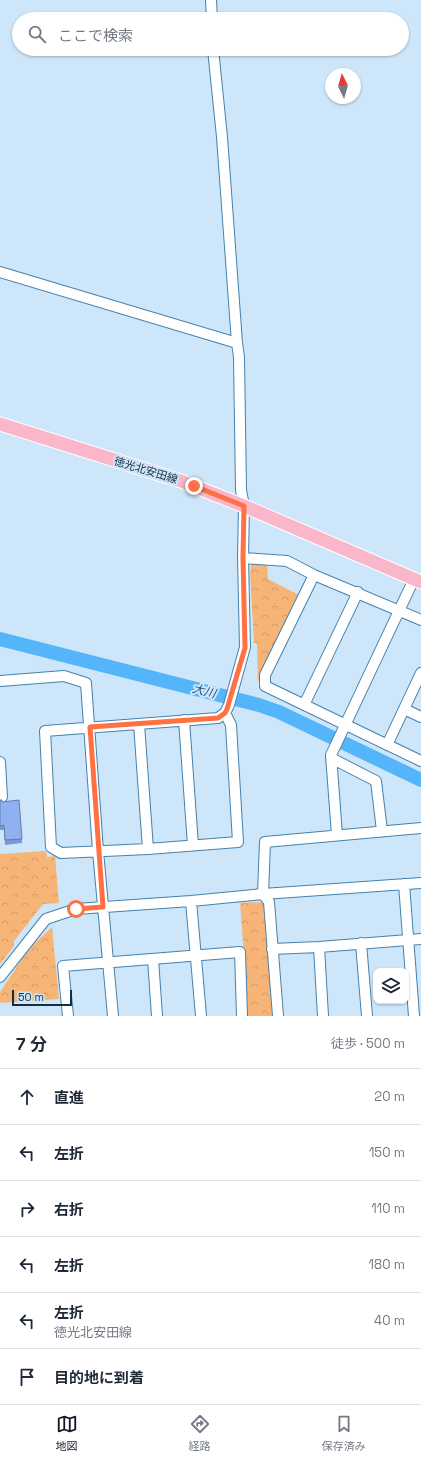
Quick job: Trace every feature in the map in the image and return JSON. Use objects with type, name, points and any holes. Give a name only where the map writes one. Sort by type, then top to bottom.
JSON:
[{"type":"main road","name":"徳光北安田線","points":[[0,424],[182,480],[417,580]]},
{"type":"street","points":[[211,0],[212,12]]},
{"type":"street","points":[[214,56],[222,137],[237,343],[240,357],[241,490],[244,506],[243,558],[245,648],[227,709],[218,718],[45,731],[51,847],[61,853],[148,849],[238,842],[231,725],[227,709]]},
{"type":"street","points":[[0,272],[237,343]]},
{"type":"street","points":[[243,558],[287,561],[314,575],[358,592],[421,620]]},
{"type":"street","points":[[314,575],[265,675],[265,686],[345,727],[387,745],[421,762]]},
{"type":"street","points":[[337,835],[331,755],[399,611],[417,580]]},
{"type":"street","points":[[304,705],[358,592]]},
{"type":"street","points":[[387,745],[421,673]]},
{"type":"street","points":[[0,681],[64,676],[86,683],[98,851],[113,1016]]},
{"type":"street","points":[[404,710],[421,717]]},
{"type":"street","points":[[184,720],[193,845]]},
{"type":"street","points":[[139,724],[148,849]]},
{"type":"street","points":[[331,758],[376,781],[382,831]]},
{"type":"street","points":[[0,762],[2,797],[0,797]]},
{"type":"street","points":[[278,1016],[269,902],[264,894],[265,842],[421,828]]},
{"type":"street","points":[[0,977],[46,919],[76,909],[421,883]]},
{"type":"street","points":[[404,884],[414,1016]]},
{"type":"street","points":[[191,901],[201,1016]]},
{"type":"street","points":[[272,949],[319,947],[421,938]]},
{"type":"street","points":[[361,943],[368,1016]]},
{"type":"street","points":[[319,947],[323,1016]]},
{"type":"street","points":[[68,1016],[63,966],[240,952],[242,1016]]},
{"type":"street","points":[[153,959],[158,1016]]},
{"type":"green space","points":[[252,561],[267,562],[268,579],[299,595],[260,681],[258,680],[257,643],[254,643],[250,572]]},
{"type":"green space","points":[[46,851],[47,857],[55,856],[59,903],[43,904],[14,941],[14,946],[0,964],[0,854]]},
{"type":"green space","points":[[265,902],[273,1016],[244,1016],[244,954],[240,903]]},
{"type":"green space","points":[[52,927],[59,999],[0,1003],[0,992],[20,962],[33,945]]},
{"type":"building","points":[[0,800],[2,800],[2,802],[19,800],[22,839],[5,840],[4,825],[0,826]]},
{"type":"waterway","name":"大川","points":[[0,639],[259,705],[279,712],[421,780]]},
{"type":"route","points":[[76,909],[103,907],[90,727],[218,718],[225,713],[229,705],[245,648],[243,558],[244,506],[194,486]]}]
